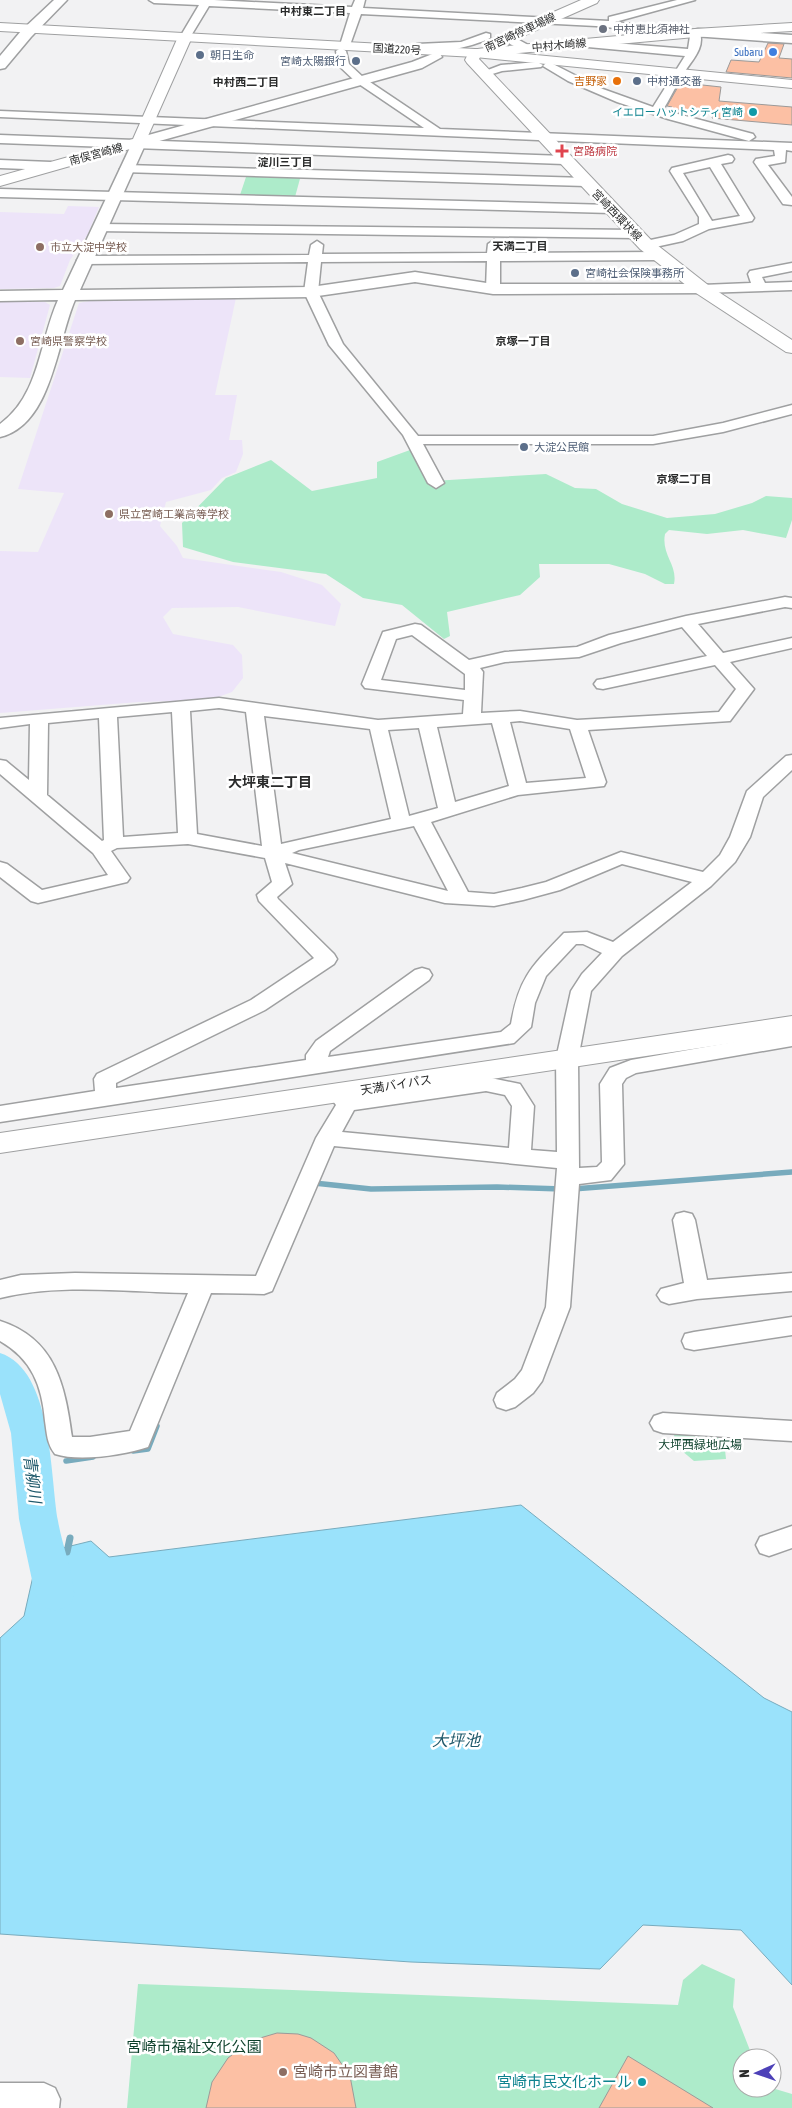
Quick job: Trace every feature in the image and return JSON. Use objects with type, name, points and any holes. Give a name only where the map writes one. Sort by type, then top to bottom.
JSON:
[{"type":"main road","name":"南宮崎停車場線","points":[[574,0],[486,36],[473,46],[474,56],[513,33],[592,0]]},
{"type":"main road","name":"中村木崎線","points":[[474,56],[577,43],[792,26]]},
{"type":"main road","name":"国道220号","points":[[0,27],[29,31],[343,48],[419,59],[474,56],[543,65],[792,84]]},
{"type":"main road","name":"国道220号","points":[[0,32],[29,31]]},
{"type":"main road","name":"南俣宮崎線","points":[[0,181],[140,142],[147,121],[183,39]]},
{"type":"main road","name":"国道220号","points":[[343,48],[374,47],[792,88]]},
{"type":"main road","name":"宮崎西環状線","points":[[474,56],[486,73],[564,160],[640,239],[702,289],[792,348]]},
{"type":"main road","name":"天満バイパス","points":[[0,1143],[343,1099],[568,1051],[792,1009]]},
{"type":"main road","name":"天満バイパス","points":[[0,1127],[568,1051],[792,1024]]},
{"type":"street","points":[[1,61],[61,0]]},
{"type":"street","points":[[154,0],[358,5],[596,23],[695,33],[792,39]]},
{"type":"street","points":[[596,23],[690,0]]},
{"type":"street","points":[[183,39],[207,2]]},
{"type":"street","points":[[358,5],[343,48],[344,65],[360,80],[391,98],[438,133]]},
{"type":"street","points":[[513,33],[514,42],[526,48]]},
{"type":"street","points":[[657,112],[692,53],[696,39],[695,33]]},
{"type":"street","points":[[374,47],[451,47],[465,45],[486,36]]},
{"type":"street","points":[[577,43],[692,53]]},
{"type":"street","points":[[0,432],[22,417],[39,388],[59,317],[140,142],[360,80],[419,59]]},
{"type":"street","points":[[486,73],[501,68],[543,65],[626,101],[657,112],[692,123],[787,147]]},
{"type":"street","points":[[0,114],[726,146],[787,147]]},
{"type":"street","points":[[337,129],[311,292],[342,353],[412,440],[436,483]]},
{"type":"street","points":[[493,289],[496,180],[502,135]]},
{"type":"street","points":[[0,139],[140,142],[564,160]]},
{"type":"street","points":[[706,226],[705,217],[676,171],[734,158],[726,146]]},
{"type":"street","points":[[787,147],[781,158],[760,162],[788,201],[792,201]]},
{"type":"street","points":[[0,193],[114,196],[496,232],[640,239],[678,238],[706,226],[748,218],[714,163]]},
{"type":"street","points":[[0,164],[51,166]]},
{"type":"street","points":[[126,169],[586,182]]},
{"type":"street","points":[[100,228],[495,206],[611,210]]},
{"type":"street","points":[[84,260],[659,256]]},
{"type":"street","points":[[759,286],[755,274],[792,267]]},
{"type":"street","points":[[0,296],[311,292],[415,277],[493,289],[702,289],[792,286]]},
{"type":"street","points":[[412,440],[653,440],[682,437],[736,426],[792,409]]},
{"type":"street","points":[[466,666],[505,657],[579,652],[615,639],[686,621],[785,602],[792,603]]},
{"type":"street","points":[[0,723],[181,706],[238,704],[254,709],[378,725],[520,716],[577,725],[724,717],[745,689],[686,621]]},
{"type":"street","points":[[472,720],[474,696],[474,672],[415,629],[389,636],[371,684],[474,696]]},
{"type":"street","points":[[603,684],[792,644]]},
{"type":"street","points":[[181,706],[188,838]]},
{"type":"street","points":[[106,1096],[105,1079],[258,1005],[327,959],[269,901],[267,896],[282,884],[273,854],[254,709]]},
{"type":"street","points":[[0,868],[38,898],[120,878],[107,846],[108,712]]},
{"type":"street","points":[[38,796],[39,718]]},
{"type":"street","points":[[500,718],[519,790]]},
{"type":"street","points":[[427,723],[448,811]]},
{"type":"street","points":[[378,725],[401,823]]},
{"type":"street","points":[[273,854],[294,845],[420,819],[519,790],[597,782],[577,725]]},
{"type":"street","points":[[0,765],[38,796],[107,846],[188,838],[273,854],[445,897],[462,899],[494,900],[523,894],[553,886],[620,858],[707,879]]},
{"type":"street","points":[[506,1400],[524,1386],[533,1374],[553,1326],[558,1307],[568,1179],[568,1051],[581,991],[615,951],[707,879],[728,858],[740,837],[754,795],[787,770]]},
{"type":"street","points":[[420,819],[462,899]]},
{"type":"street","points":[[0,1114],[106,1096],[317,1067],[507,1038],[521,1027],[525,1003],[537,973],[571,937],[587,938],[615,951]]},
{"type":"street","points":[[317,1067],[317,1055],[324,1046],[422,975]]},
{"type":"street","points":[[326,1138],[519,1158],[568,1179],[603,1174],[613,1164],[611,1084],[618,1073],[631,1067],[792,1039]]},
{"type":"street","points":[[0,1289],[21,1284],[75,1282],[264,1285],[343,1099],[486,1084],[512,1089],[523,1106],[519,1158]]},
{"type":"street","points":[[684,1220],[697,1290]]},
{"type":"street","points":[[669,1295],[697,1290],[792,1282]]},
{"type":"street","points":[[0,1330],[34,1353],[48,1372],[56,1399],[59,1441],[64,1447],[90,1447],[139,1440],[203,1284]]},
{"type":"street","points":[[694,1341],[792,1326]]},
{"type":"street","points":[[663,1423],[792,1431]]},
{"type":"street","points":[[0,2099],[44,2099],[43,2108]]},
{"type":"shaded area","name":"市立大淀中学校","points":[[68,206],[99,207],[88,234],[70,260],[60,286],[54,288],[0,289],[0,212],[64,214]]},
{"type":"shaded area","name":"県立宮崎工業高等学校","points":[[236,298],[215,395],[237,395],[229,440],[242,440],[243,454],[236,472],[222,478],[211,490],[166,502],[160,526],[177,546],[183,558],[281,572],[322,585],[341,604],[335,626],[238,607],[172,608],[163,617],[173,634],[233,645],[242,655],[243,678],[232,692],[210,700],[139,702],[0,713],[0,551],[38,552],[64,493],[18,489],[79,303],[89,301]]},
{"type":"shaded area","name":"宮崎県警察学校","points":[[0,302],[45,302],[50,305],[30,378],[0,377]]},
{"type":"green space","points":[[247,174],[301,175],[295,197],[240,195]]},
{"type":"green space","points":[[410,450],[433,481],[546,474],[575,488],[596,489],[622,504],[667,518],[715,514],[752,503],[766,496],[792,498],[792,520],[786,538],[743,530],[707,534],[669,530],[665,534],[664,541],[674,571],[674,584],[665,584],[645,574],[609,564],[539,564],[540,577],[520,595],[447,612],[450,636],[444,639],[402,605],[363,598],[326,574],[233,562],[183,547],[182,523],[226,478],[271,460],[312,491],[377,478],[377,462]]},
{"type":"green space","name":"大坪西緑地広場","points":[[683,1430],[723,1431],[726,1459],[694,1461],[675,1445],[674,1434]]},
{"type":"green space","name":"宮崎市福祉文化公園","points":[[702,1964],[735,1979],[733,2007],[749,2048],[732,2048],[732,2098],[782,2098],[782,2091],[792,2094],[792,2108],[127,2108],[138,1984],[678,2005],[683,1980]]},
{"type":"water","name":"大坪池","points":[[521,1505],[764,1698],[792,1712],[792,1985],[741,1930],[643,1925],[600,1969],[411,1962],[0,1934],[0,1638],[24,1616],[38,1554],[91,1541],[109,1557]]},
{"type":"building","name":"Subaru","points":[[768,43],[784,44],[779,58],[792,59],[792,78],[726,72],[731,60],[759,62]]},
{"type":"building","points":[[684,83],[721,87],[719,101],[792,107],[792,125],[712,118],[714,113],[671,109],[672,107],[667,106],[679,85]]},
{"type":"building","name":"宮崎市立図書館","points":[[277,2033],[298,2034],[311,2038],[334,2053],[350,2076],[356,2108],[206,2108],[212,2082],[228,2058],[250,2041]]},
{"type":"building","name":"宮崎市民文化ホール","points":[[628,2056],[713,2108],[599,2108]]},
{"type":"waterway","points":[[573,1189],[792,1172]]},
{"type":"waterway","points":[[314,1183],[371,1189],[497,1187],[562,1189]]},
{"type":"waterway","name":"青柳川","points":[[0,1367],[20,1397],[26,1415],[32,1453],[38,1519],[55,1594]]},
{"type":"waterway","points":[[133,1451],[148,1449],[157,1426]]},
{"type":"waterway","points":[[66,1461],[93,1457]]},
{"type":"waterway","points":[[67,1552],[70,1538]]},
{"type":"place","name":"中村恵比須神社","points":[[603,29]]},
{"type":"place","name":"Subaru","points":[[773,52]]},
{"type":"place","name":"朝日生命","points":[[200,55]]},
{"type":"place","name":"宮崎太陽銀行","points":[[356,61]]},
{"type":"place","name":"吉野家","points":[[617,81]]},
{"type":"place","name":"中村通交番","points":[[637,81]]},
{"type":"place","name":"イエローハットシティ宮崎","points":[[753,112]]},
{"type":"place","name":"宮路病院","points":[[562,151]]},
{"type":"place","name":"市立大淀中学校","points":[[40,247]]},
{"type":"place","name":"宮崎社会保険事務所","points":[[575,273]]},
{"type":"place","name":"宮崎県警察学校","points":[[20,341]]},
{"type":"place","name":"大淀公民館","points":[[524,447]]},
{"type":"place","name":"県立宮崎工業高等学校","points":[[109,514]]},
{"type":"place","name":"宮崎市立図書館","points":[[283,2072]]},
{"type":"place","name":"宮崎市民文化ホール","points":[[642,2082]]},
{"type":"district","name":"中村東二丁目","points":[[313,11]]},
{"type":"district","name":"中村西二丁目","points":[[246,82]]},
{"type":"district","name":"淀川三丁目","points":[[285,162]]},
{"type":"district","name":"天満二丁目","points":[[520,246]]},
{"type":"district","name":"京塚一丁目","points":[[523,341]]},
{"type":"district","name":"京塚二丁目","points":[[684,479]]},
{"type":"district","name":"大坪東二丁目","points":[[270,782]]}]
